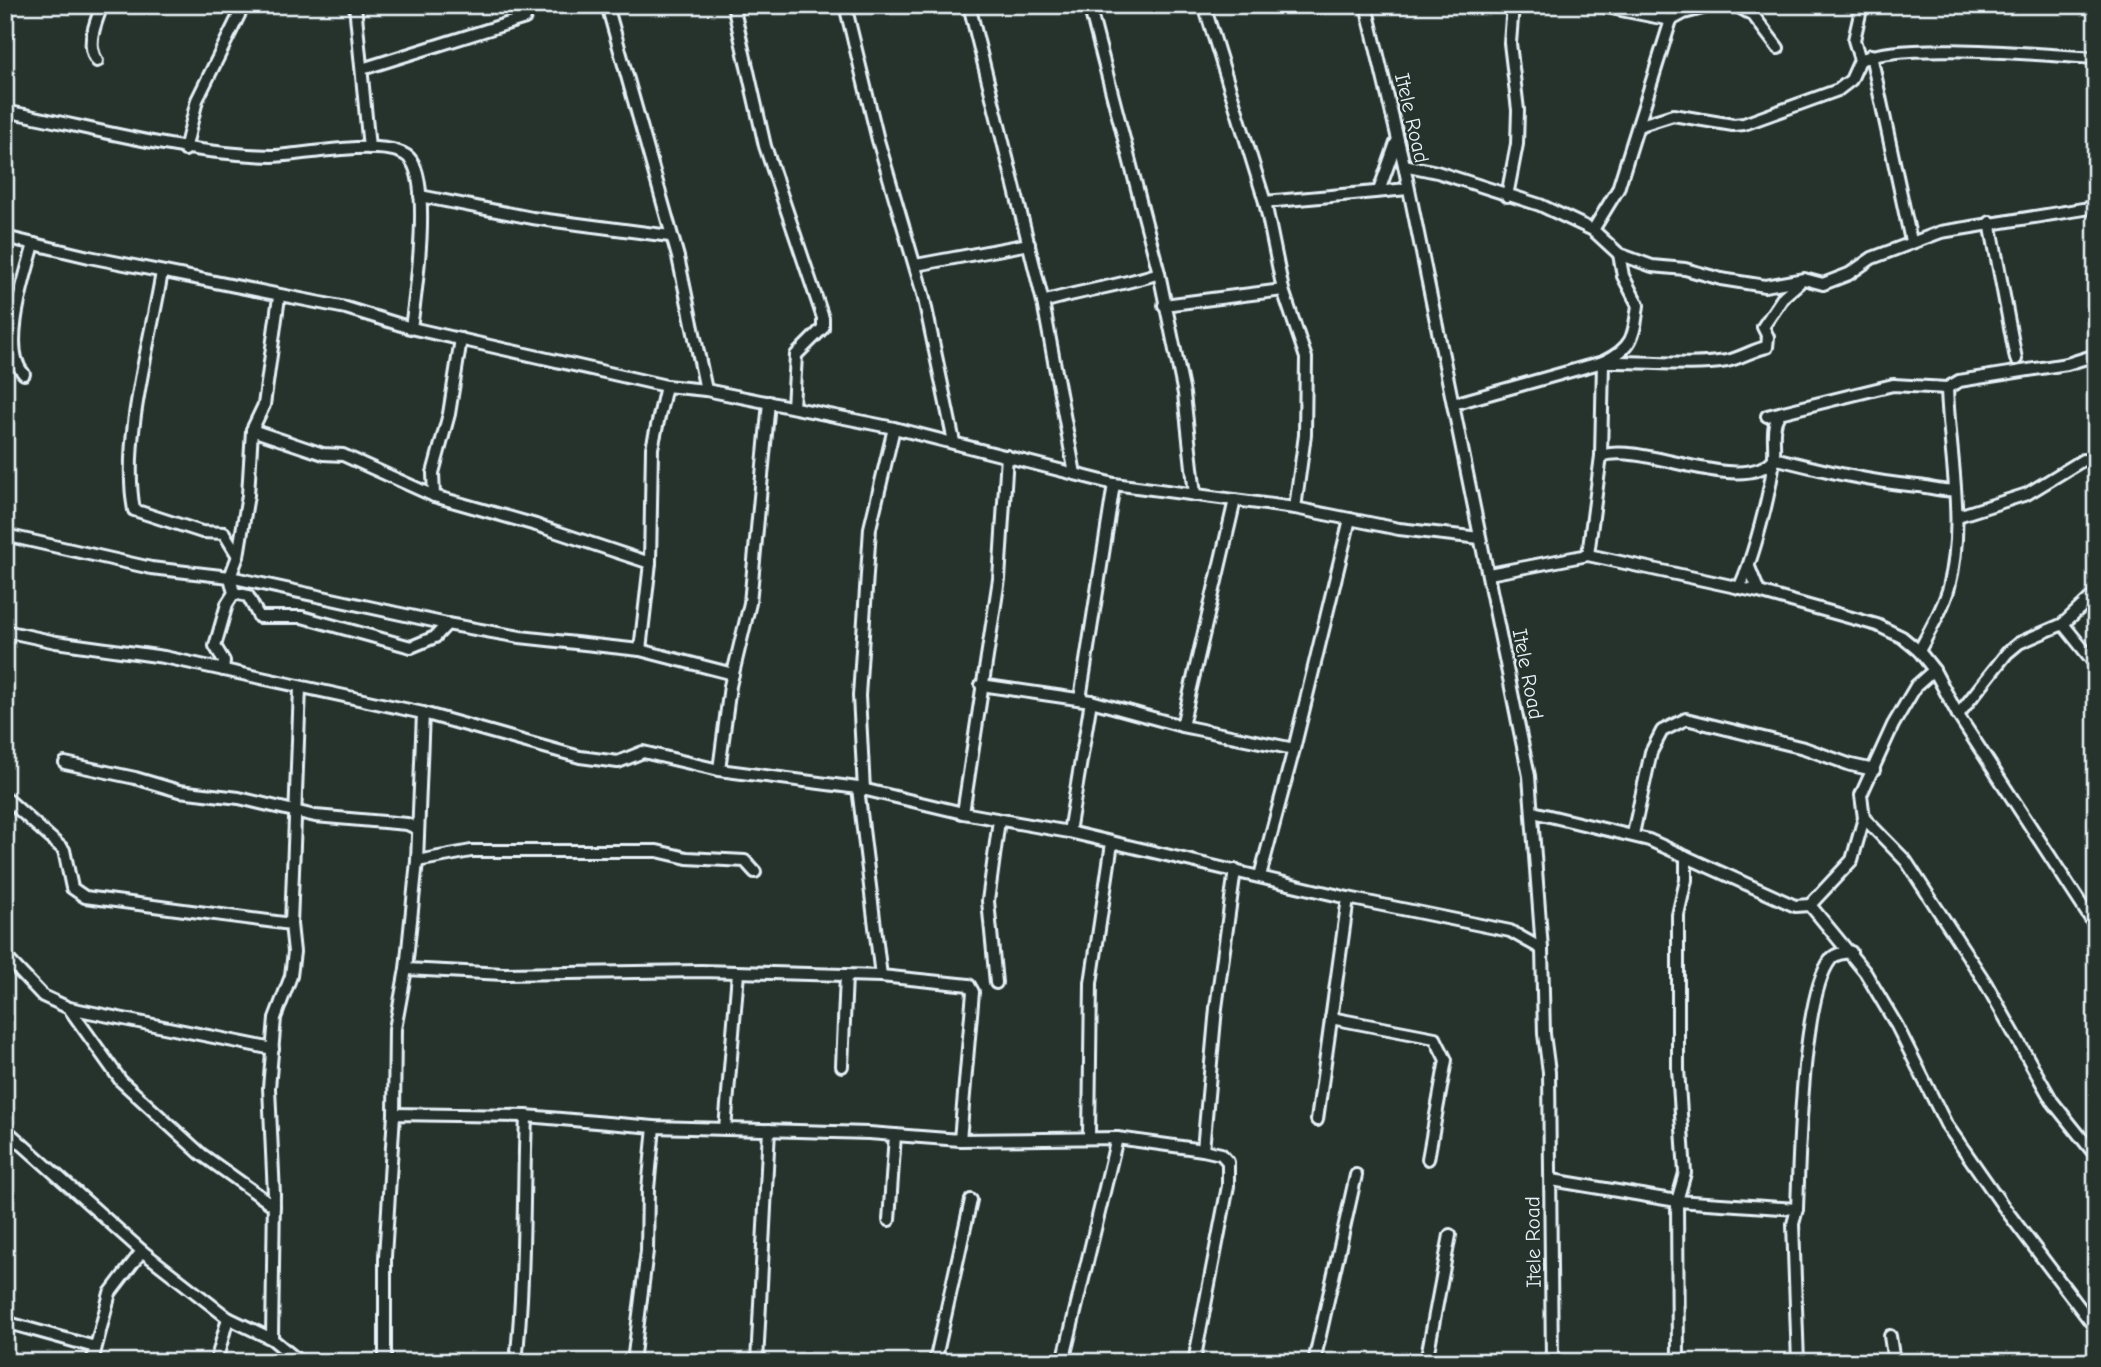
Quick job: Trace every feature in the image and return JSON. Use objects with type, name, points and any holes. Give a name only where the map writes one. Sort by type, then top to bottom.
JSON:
[{"type":"street","points":[[97,61],[92,53],[92,40],[102,5]]},
{"type":"street","points":[[185,150],[197,100],[244,5]]},
{"type":"street","points":[[355,5],[369,148]]},
{"type":"street","points":[[607,5],[617,49],[653,160],[670,236],[690,302],[706,390]]},
{"type":"street","points":[[733,5],[765,146],[823,318],[823,328],[796,355],[793,407]]},
{"type":"street","points":[[845,5],[878,140],[916,265],[954,442]]},
{"type":"street","points":[[969,5],[1043,302],[1075,474]]},
{"type":"street","points":[[1089,5],[1159,273],[1184,394],[1195,495]]},
{"type":"street","points":[[1204,5],[1265,202],[1283,290],[1306,358],[1305,435],[1295,508]]},
{"type":"street","name":"Itele Road","points":[[1366,5],[1396,143],[1404,165],[1489,574],[1534,812],[1552,1180],[1552,1362]]},
{"type":"street","points":[[1507,196],[1517,144],[1518,110],[1510,44],[1513,5]]},
{"type":"street","points":[[1596,5],[1671,20],[1684,13],[1714,5]]},
{"type":"street","points":[[1735,5],[1753,15],[1779,48]]},
{"type":"street","points":[[1862,5],[1854,40],[1866,58],[1911,242]]},
{"type":"street","points":[[362,69],[525,18]]},
{"type":"street","points":[[1593,230],[1618,189],[1671,20]]},
{"type":"street","points":[[1866,58],[1930,51],[2096,58]]},
{"type":"street","points":[[1638,126],[1664,116],[1744,124],[1838,90],[1852,80],[1866,58]]},
{"type":"street","points":[[1644,100],[1664,116]]},
{"type":"street","points":[[5,111],[86,126],[185,150],[273,156],[369,148],[400,150],[410,157],[416,169],[421,219],[411,328]]},
{"type":"street","points":[[1378,191],[1396,143]]},
{"type":"street","points":[[1404,165],[1437,172],[1540,205],[1593,230],[1619,254],[1659,268],[1685,269],[1744,284],[1785,284],[1804,279],[1823,284],[1911,242],[1990,222],[2046,217],[2096,207]]},
{"type":"street","points":[[1265,202],[1408,189]]},
{"type":"street","points":[[419,196],[532,218],[670,236]]},
{"type":"street","points":[[1990,222],[2015,359]]},
{"type":"street","points":[[5,237],[279,297],[346,308],[411,328],[666,386],[706,390],[894,428],[1114,484],[1295,508],[1399,529],[1480,538]]},
{"type":"street","points":[[24,374],[19,368],[14,350],[20,295],[34,244]]},
{"type":"street","points":[[916,265],[1029,244]]},
{"type":"street","points":[[1604,362],[1625,349],[1635,328],[1638,305],[1623,276],[1619,254]]},
{"type":"street","points":[[162,272],[128,470],[132,503],[134,510],[187,528],[224,533],[238,556]]},
{"type":"street","points":[[1043,302],[1080,291],[1114,287],[1159,273]]},
{"type":"street","points":[[1452,404],[1604,362],[1717,361],[1753,355],[1759,348],[1767,347],[1769,337],[1763,327],[1766,320],[1784,296],[1804,279]]},
{"type":"street","points":[[1164,304],[1283,290]]},
{"type":"street","points":[[223,670],[224,661],[215,646],[227,604],[234,593],[230,577],[238,556],[248,495],[252,430],[264,405],[279,297]]},
{"type":"street","points":[[434,496],[433,473],[449,414],[461,340]]},
{"type":"street","points":[[1739,588],[1749,567],[1774,458],[1773,415],[1892,385],[1947,388],[1959,381],[2067,364],[2096,355]]},
{"type":"street","points":[[1588,555],[1601,456],[1604,362]]},
{"type":"street","points":[[640,650],[650,563],[652,448],[666,386]]},
{"type":"street","points":[[1919,651],[1949,587],[1958,516],[1948,439],[1947,388]]},
{"type":"street","points":[[719,770],[733,674],[750,603],[769,402]]},
{"type":"street","points":[[881,976],[861,789],[859,696],[870,528],[894,428]]},
{"type":"street","points":[[252,430],[323,454],[343,455],[434,496],[536,525],[650,563]]},
{"type":"street","points":[[964,813],[981,685],[999,579],[1007,456]]},
{"type":"street","points":[[1601,456],[1639,456],[1705,469],[1747,471],[1766,467],[1774,458]]},
{"type":"street","points":[[1774,458],[1889,485],[1921,486],[1943,492],[1955,490]]},
{"type":"street","points":[[1958,516],[2027,494],[2083,460]]},
{"type":"street","points":[[1069,832],[1114,484]]},
{"type":"street","points":[[1182,726],[1235,500]]},
{"type":"street","points":[[1260,876],[1294,750],[1350,519]]},
{"type":"street","points":[[5,535],[151,568],[230,577],[447,624],[520,637],[640,650],[733,674]]},
{"type":"street","points":[[1489,574],[1588,555],[1759,592],[1877,625],[1902,636],[1934,670],[1958,715],[2096,927]]},
{"type":"street","points":[[1749,567],[1759,592]]},
{"type":"street","points":[[234,593],[248,596],[260,617],[302,617],[411,647],[435,637],[447,624]]},
{"type":"street","points":[[1958,715],[2007,653],[2019,643],[2063,624],[2096,593]]},
{"type":"street","points":[[2063,624],[2096,665]]},
{"type":"street","points":[[5,631],[56,642],[164,657],[423,713],[580,757],[618,762],[643,752],[719,770],[861,789],[964,813],[1069,832],[1348,898],[1510,931],[1542,949]]},
{"type":"street","points":[[1534,812],[1633,834],[1795,906],[1810,905],[1852,860],[1864,818],[1861,794],[1893,725],[1916,686],[1934,670]]},
{"type":"street","points":[[981,685],[1086,700],[1182,726],[1294,750]]},
{"type":"street","points":[[272,1339],[274,1206],[270,1088],[275,1018],[291,976],[294,952],[291,924],[300,688]]},
{"type":"street","points":[[385,1362],[385,1257],[394,1114],[395,1030],[406,969],[417,861],[423,713]]},
{"type":"street","points":[[1633,834],[1651,752],[1662,731],[1686,719],[1791,744],[1874,770]]},
{"type":"street","points":[[65,763],[135,778],[179,791],[239,798],[297,809],[315,816],[407,824],[418,829]]},
{"type":"street","points":[[5,797],[64,850],[72,888],[85,897],[291,924]]},
{"type":"street","points":[[1864,818],[1914,871],[1985,982],[2052,1101],[2094,1148]]},
{"type":"street","points":[[996,983],[988,901],[999,820]]},
{"type":"street","points":[[1089,1136],[1091,983],[1112,843]]},
{"type":"street","points":[[417,861],[471,851],[657,851],[687,858],[745,861],[755,872]]},
{"type":"street","points":[[1678,1362],[1677,1201],[1685,1172],[1677,1017],[1678,915],[1686,880],[1686,857]]},
{"type":"street","points":[[1203,1150],[1216,1008],[1235,870]]},
{"type":"street","points":[[1317,1121],[1348,898]]},
{"type":"street","points":[[1810,905],[1851,952],[1897,1026],[1946,1124],[2003,1206],[2096,1329]]},
{"type":"street","points":[[1798,1362],[1793,1224],[1797,1209],[1811,1012],[1831,960],[1840,953],[1851,952]]},
{"type":"street","points":[[5,956],[43,996],[69,1008],[272,1049]]},
{"type":"street","points":[[406,969],[504,974],[738,973],[881,976],[969,985],[973,992],[960,1140]]},
{"type":"street","points":[[725,1129],[738,973]]},
{"type":"street","points":[[842,1066],[846,976]]},
{"type":"street","points":[[69,1008],[121,1081],[201,1154],[274,1206]]},
{"type":"street","points":[[1331,1018],[1435,1038],[1447,1060],[1428,1160]]},
{"type":"street","points":[[394,1114],[526,1116],[654,1127],[895,1135],[960,1140],[1089,1136],[1221,1154],[1228,1162],[1228,1186],[1194,1362]]},
{"type":"street","points":[[516,1362],[523,1284],[526,1116]]},
{"type":"street","points":[[633,1362],[647,1251],[648,1189],[654,1127]]},
{"type":"street","points":[[5,1129],[142,1251],[228,1318],[272,1339],[300,1362]]},
{"type":"street","points":[[757,1362],[769,1130]]},
{"type":"street","points":[[889,1220],[895,1135]]},
{"type":"street","points":[[1063,1362],[1117,1138]]},
{"type":"street","points":[[1314,1362],[1356,1175]]},
{"type":"street","points":[[1552,1180],[1677,1201],[1797,1209]]},
{"type":"street","points":[[935,1362],[971,1200]]},
{"type":"street","points":[[1426,1362],[1450,1236]]},
{"type":"street","points":[[92,1362],[110,1293],[142,1251]]},
{"type":"street","points":[[216,1362],[228,1318]]},
{"type":"street","points":[[5,1322],[95,1347]]},
{"type":"street","points":[[1890,1336],[1894,1362]]}]
